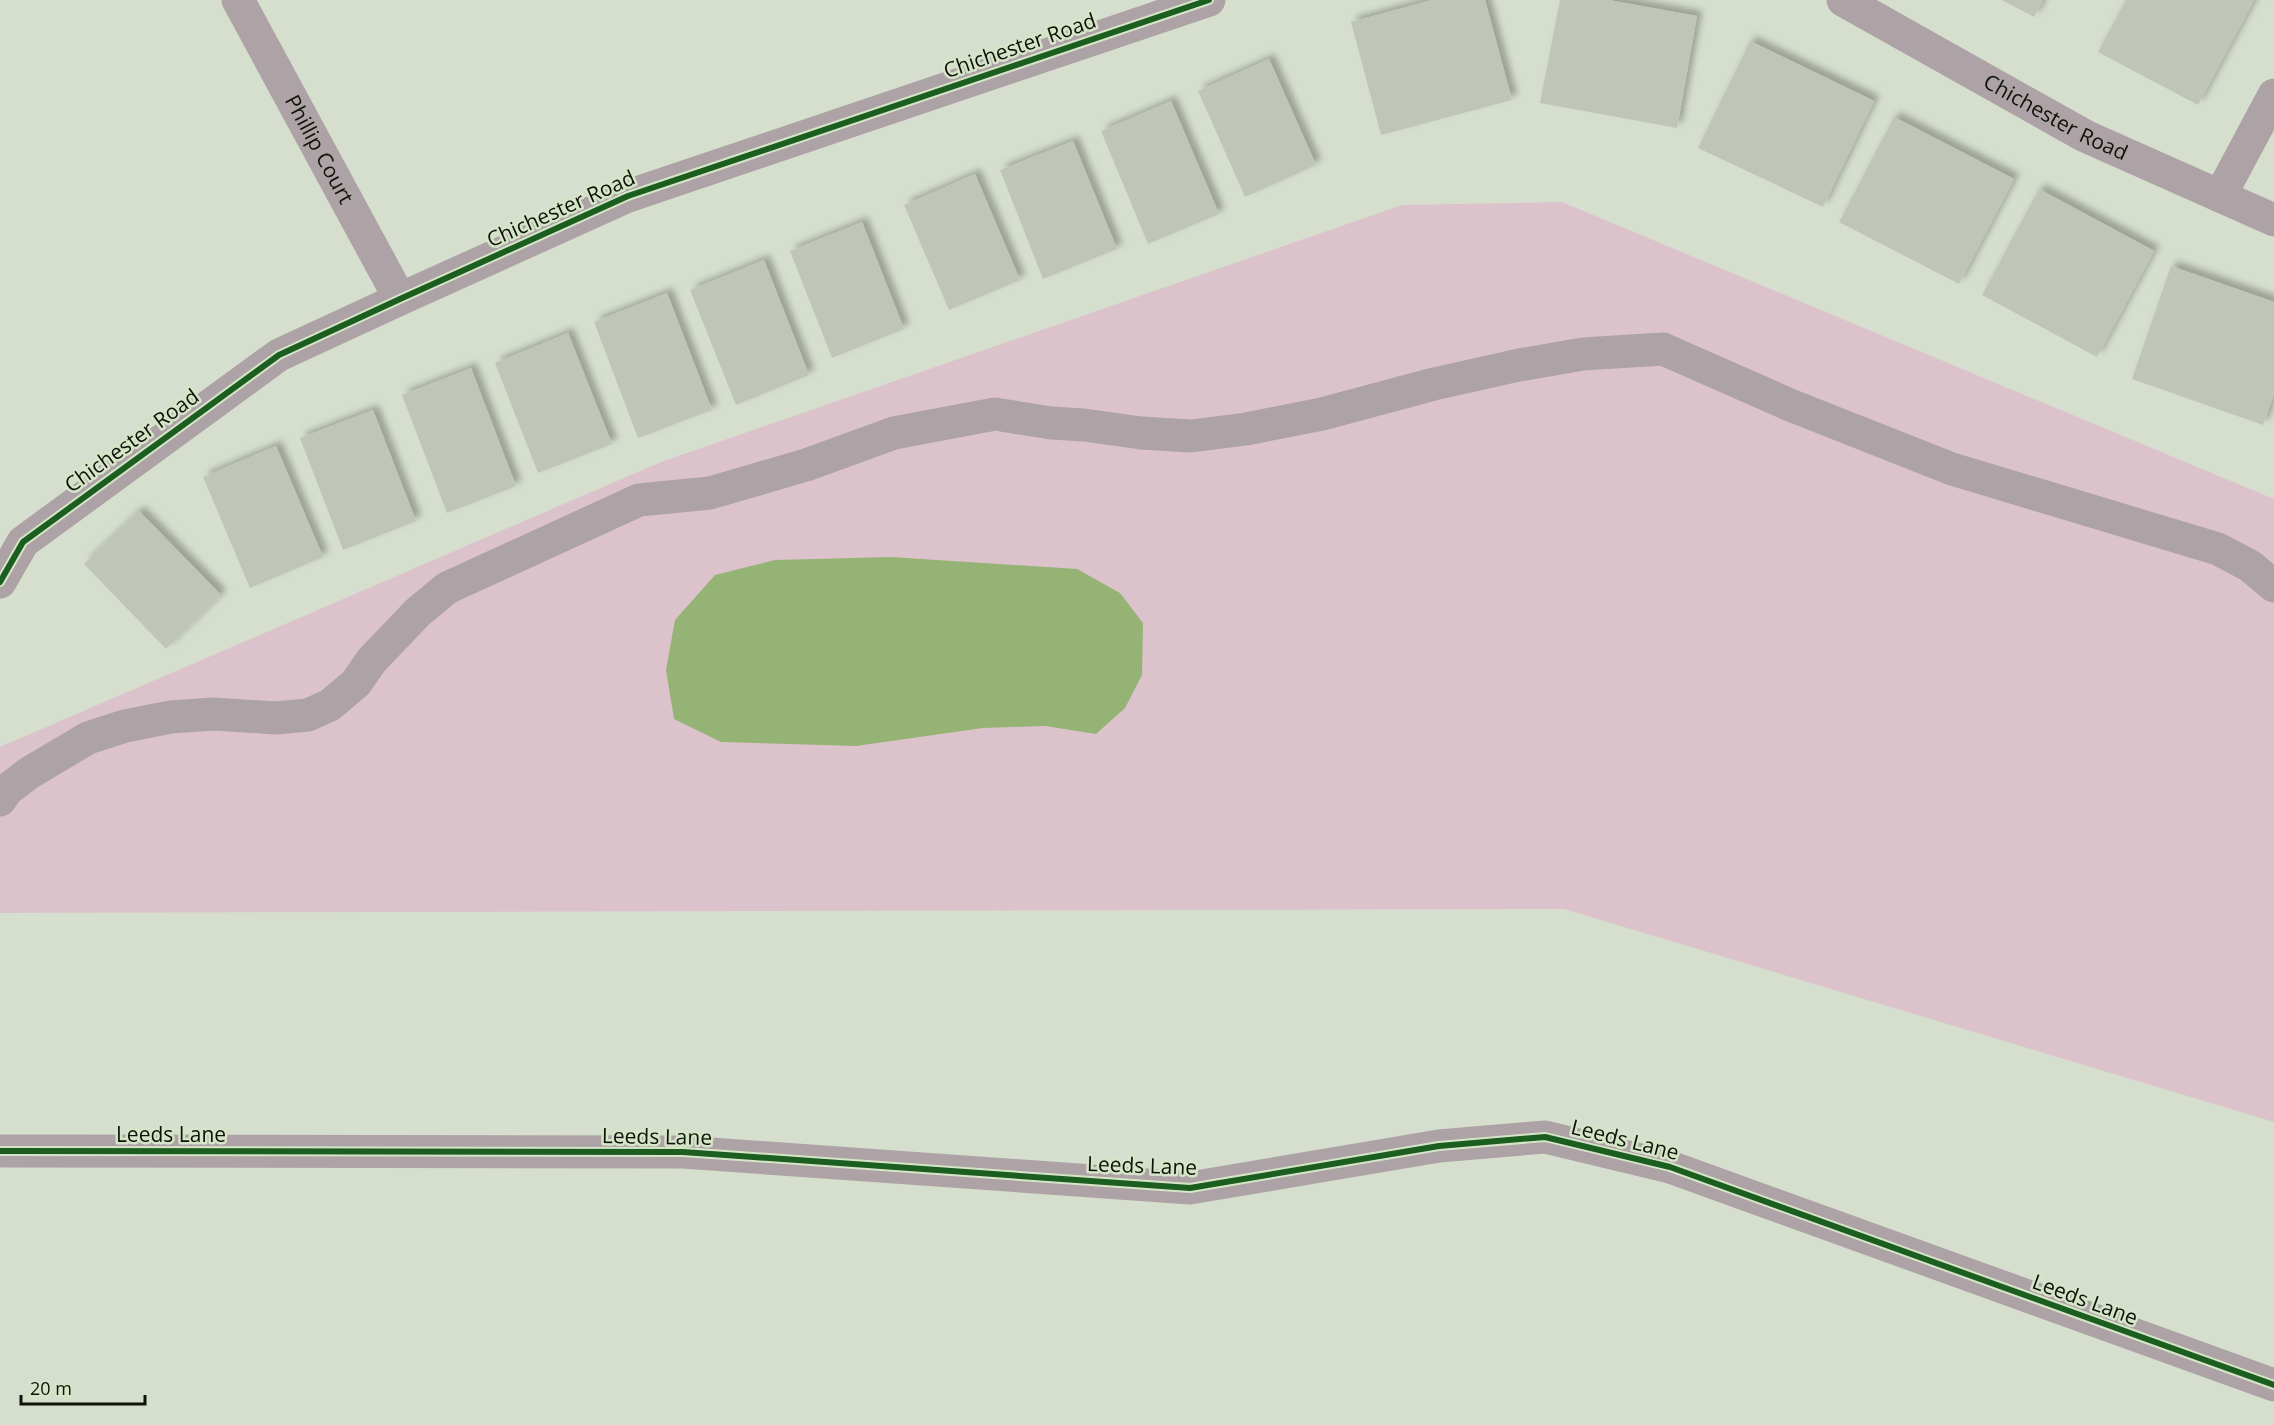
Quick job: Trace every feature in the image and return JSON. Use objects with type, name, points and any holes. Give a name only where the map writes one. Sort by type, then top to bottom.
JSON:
[{"type":"street","name":"Phillip Court","points":[[238,0],[400,299]]},
{"type":"street","name":"Chichester Road","points":[[0,582],[22,542],[279,355],[628,196],[1209,0]]},
{"type":"street","name":"Chichester Road","points":[[1843,0],[2085,136],[2274,220]]},
{"type":"street","points":[[2220,196],[2274,95]]},
{"type":"street","points":[[0,800],[7,789],[29,773],[88,738],[125,726],[193,715],[276,718],[308,715],[330,705],[356,683],[372,660],[418,612],[447,588],[639,500],[710,493],[806,465],[894,433],[995,414],[1051,423],[1191,436],[1246,429],[1322,414],[1434,384],[1519,365],[1583,354],[1663,349],[1790,405],[1952,469],[2218,549],[2250,566],[2274,586]]},
{"type":"street","name":"Leeds Lane","points":[[0,1151],[683,1152],[1190,1188],[1439,1146],[1545,1137],[1670,1167],[2274,1385]]},
{"type":"shaded area","points":[[1562,202],[2274,499],[2274,1122],[1564,909],[0,913],[0,747],[661,462],[1402,205]]},
{"type":"shaded area","points":[[891,557],[1077,569],[1120,593],[1143,623],[1142,675],[1125,708],[1096,734],[1045,726],[983,728],[856,746],[721,742],[674,719],[666,670],[675,620],[715,575],[775,560]]},
{"type":"building","points":[[1432,0],[1485,0],[1512,100],[1381,135],[1351,22]]},
{"type":"building","points":[[1560,0],[1608,0],[1697,16],[1677,128],[1540,103]]},
{"type":"building","points":[[2002,0],[2043,0],[2034,17]]},
{"type":"building","points":[[2126,0],[2254,0],[2198,105],[2098,52]]},
{"type":"building","points":[[1750,41],[1874,101],[1823,207],[1698,148]]},
{"type":"building","points":[[1269,59],[1316,165],[1245,197],[1198,91]]},
{"type":"building","points":[[1171,101],[1219,214],[1148,244],[1101,131]]},
{"type":"building","points":[[1894,117],[2014,179],[1959,284],[1839,222]]},
{"type":"building","points":[[1073,141],[1117,249],[1043,279],[1000,170]]},
{"type":"building","points":[[975,174],[1020,280],[949,310],[904,205]]},
{"type":"building","points":[[2039,189],[2154,251],[2097,357],[1982,295]]},
{"type":"building","points":[[862,222],[904,329],[832,358],[790,251]]},
{"type":"building","points":[[764,260],[809,375],[736,405],[690,290]]},
{"type":"building","points":[[2171,266],[2274,302],[2274,394],[2263,425],[2132,379]]},
{"type":"building","points":[[667,293],[712,410],[638,438],[594,322]]},
{"type":"building","points":[[568,333],[612,444],[538,473],[495,363]]},
{"type":"building","points":[[471,368],[516,486],[447,513],[402,395]]},
{"type":"building","points":[[373,410],[416,521],[343,550],[300,438]]},
{"type":"building","points":[[276,446],[323,557],[250,588],[203,477]]},
{"type":"building","points":[[139,511],[221,595],[166,649],[84,564]]},
{"type":"cycle path","points":[[0,582],[23,542],[279,355],[628,196],[1209,0]]},
{"type":"cycle path","points":[[0,1151],[683,1152],[1190,1188],[1439,1146],[1545,1137],[1670,1167],[2274,1385]]}]
